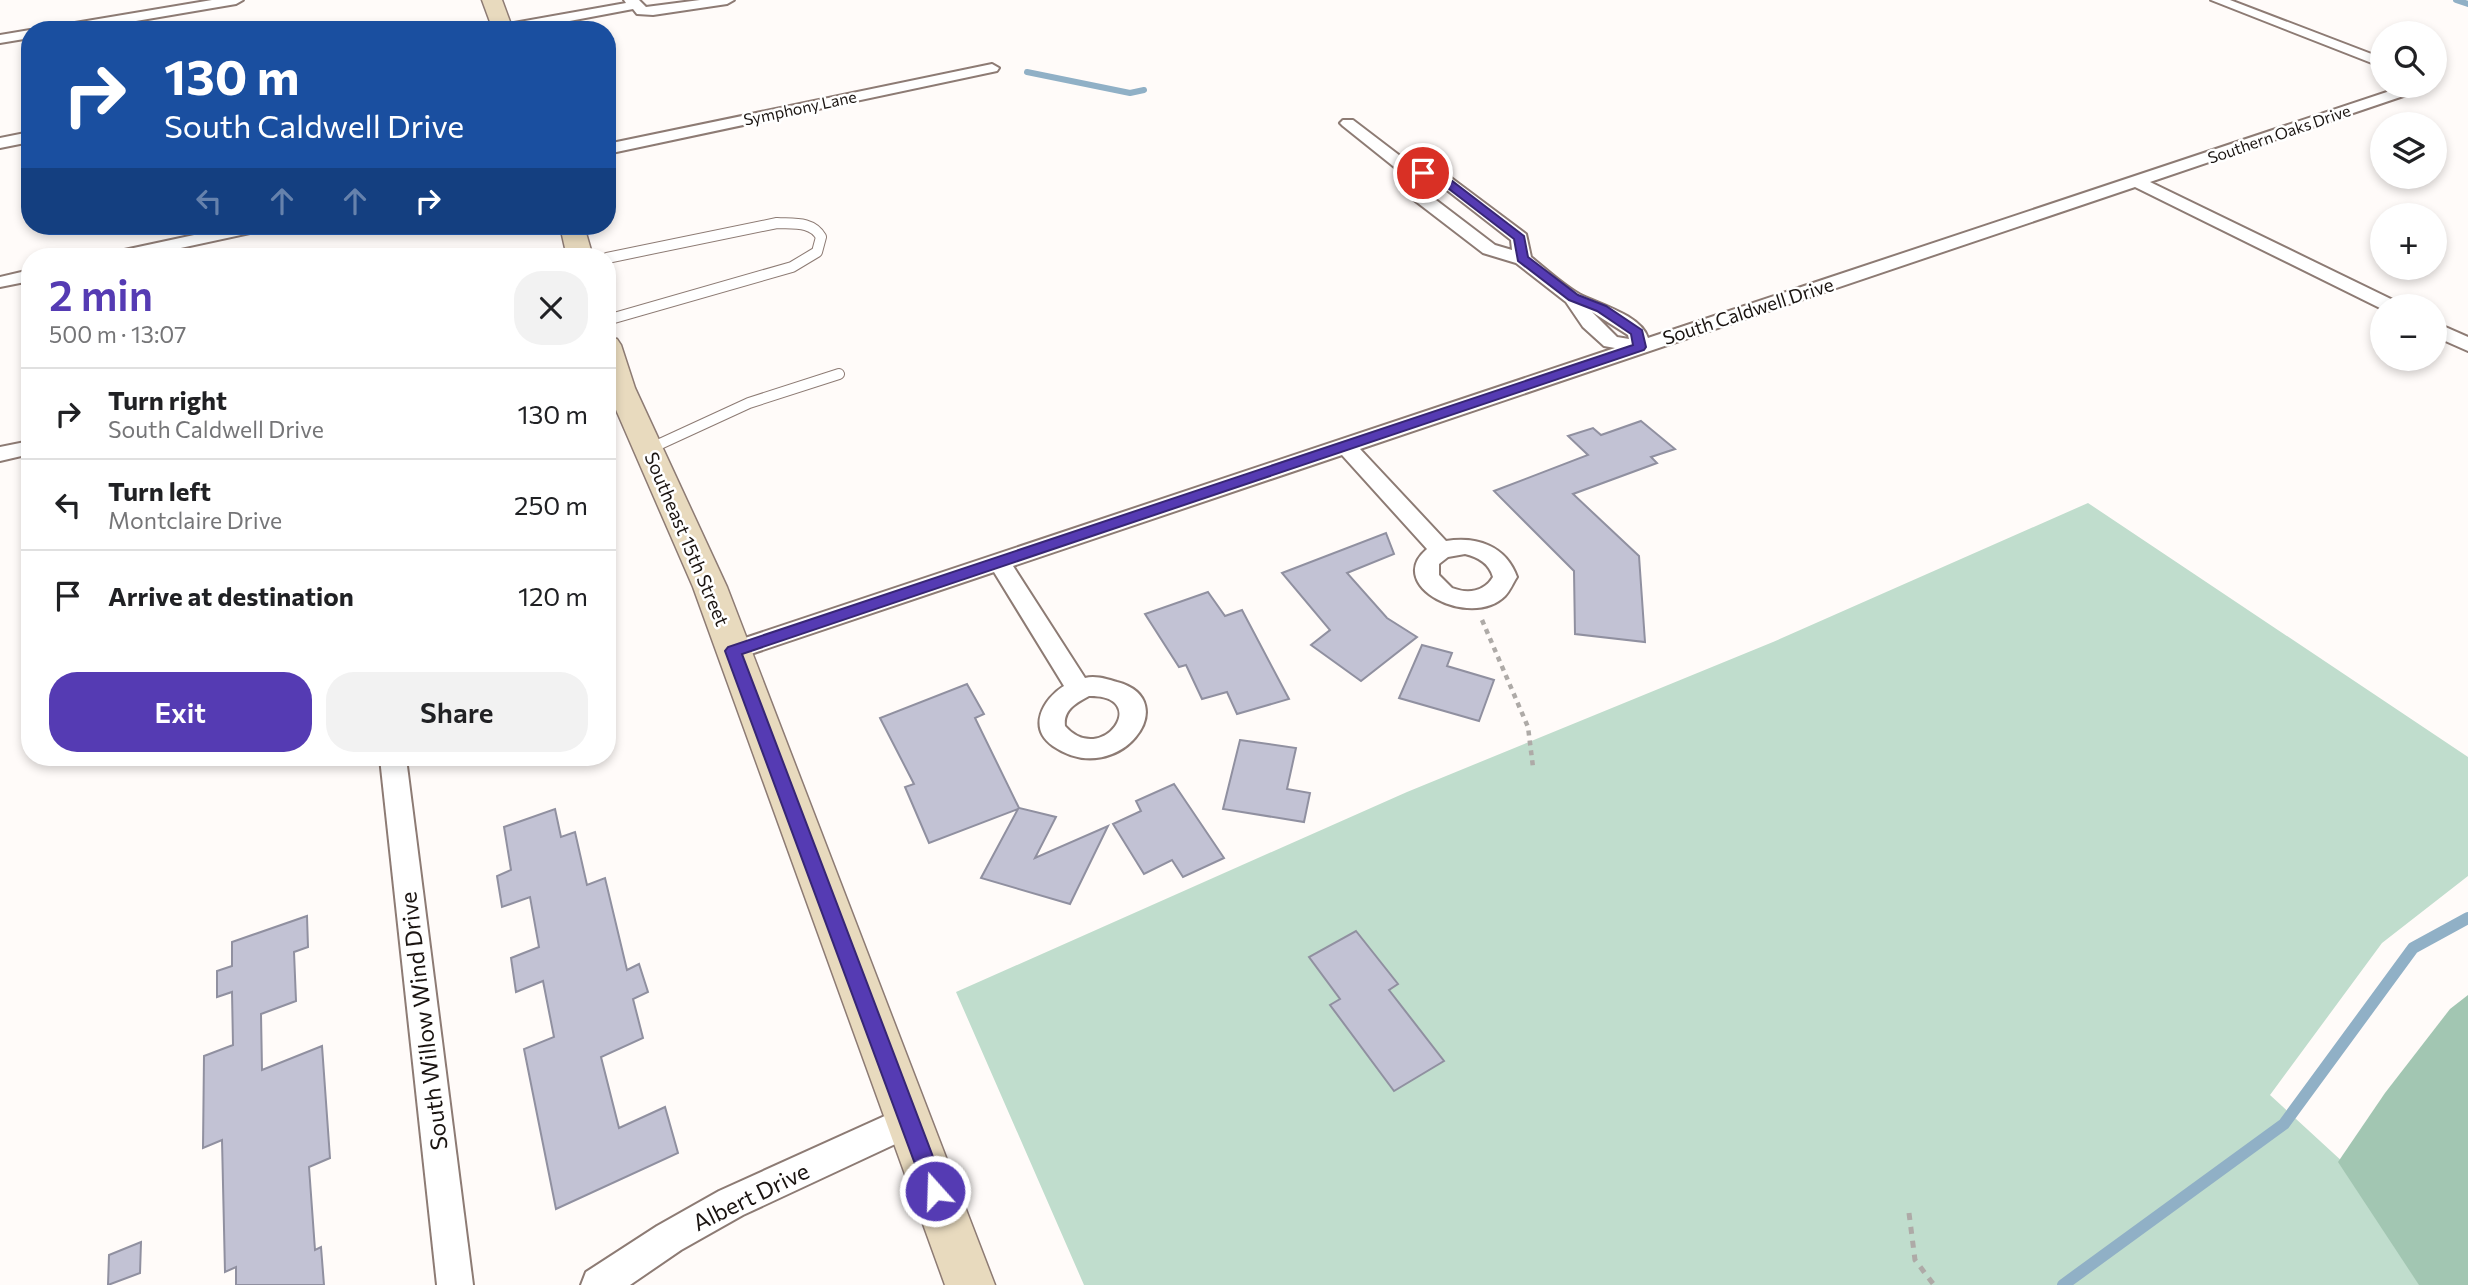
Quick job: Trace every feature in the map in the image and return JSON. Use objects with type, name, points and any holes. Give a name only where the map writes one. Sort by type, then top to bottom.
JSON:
[{"type":"main road","name":"Southeast 15th Street","points":[[616,373],[710,587],[970,1285]]},
{"type":"street","points":[[111,21],[236,0]]},
{"type":"street","points":[[577,10],[601,0]]},
{"type":"street","points":[[499,19],[633,3],[642,10],[665,11],[727,0]]},
{"type":"street","points":[[2218,0],[2370,58]]},
{"type":"street","points":[[0,39],[21,36]]},
{"type":"street","name":"Symphony Lane","points":[[616,147],[992,68]]},
{"type":"street","name":"Southern Oaks Drive","points":[[2138,182],[2384,98]]},
{"type":"street","points":[[1348,123],[1406,168],[1440,177],[1520,238],[1522,259]]},
{"type":"street","points":[[0,143],[21,139]]},
{"type":"street","points":[[1406,168],[1407,186],[1489,249],[1522,259],[1573,298],[1615,316],[1637,332],[1640,347],[1611,342],[1590,323],[1573,298]]},
{"type":"street","points":[[2138,182],[2370,296]]},
{"type":"street","name":"South Caldwell Drive","points":[[733,651],[2138,182]]},
{"type":"street","points":[[157,248],[217,235]]},
{"type":"street","points":[[0,282],[21,277]]},
{"type":"street","points":[[1590,323],[1615,316]]},
{"type":"street","points":[[2447,334],[2468,345]]},
{"type":"street","points":[[1345,445],[1441,550]]},
{"type":"street","points":[[0,454],[21,449]]},
{"type":"street","points":[[1465,546],[1497,560],[1505,577],[1496,593],[1474,600],[1450,597],[1432,585],[1425,569],[1427,562],[1441,550],[1465,546]]},
{"type":"street","points":[[1000,564],[1079,689]]},
{"type":"street","name":"South Willow Wind Drive","points":[[394,766],[455,1285]]},
{"type":"street","name":"Albert Drive","points":[[599,1285],[669,1238],[731,1203],[909,1121]]},
{"type":"lane","points":[[616,256],[777,223],[805,224],[817,230],[821,237],[821,246],[817,252],[792,267],[616,318]]},
{"type":"lane","points":[[649,449],[749,403],[839,374]]},
{"type":"path","points":[[1474,600],[1528,727],[1532,767]]},
{"type":"path","points":[[1909,1213],[1915,1260],[1933,1283]]},
{"type":"green space","points":[[2088,503],[2468,757],[2468,876],[2382,943],[2270,1095],[2468,1277],[2468,1285],[1084,1285],[956,992],[1407,792],[1773,642]]},
{"type":"green space","points":[[2468,995],[2468,1285],[2419,1285],[2338,1162],[2385,1093],[2450,1009]]},
{"type":"building","points":[[1641,421],[1675,449],[1651,457],[1657,463],[1573,494],[1639,556],[1645,642],[1575,634],[1574,571],[1494,491],[1588,455],[1568,436],[1593,428],[1601,435]]},
{"type":"building","points":[[1386,533],[1394,554],[1347,573],[1387,618],[1417,637],[1361,681],[1311,645],[1330,630],[1282,573]]},
{"type":"building","points":[[1208,592],[1225,616],[1242,610],[1289,699],[1237,714],[1227,692],[1202,699],[1186,665],[1179,667],[1145,614]]},
{"type":"building","points":[[1422,645],[1452,653],[1447,666],[1494,680],[1479,721],[1399,698]]},
{"type":"building","points":[[967,684],[984,714],[975,718],[1019,808],[1056,817],[1035,858],[1108,826],[1070,904],[981,878],[1018,809],[929,843],[905,787],[914,784],[880,718]]},
{"type":"building","points":[[1240,740],[1296,748],[1287,789],[1310,793],[1304,822],[1223,809]]},
{"type":"building","points":[[1174,784],[1224,858],[1183,877],[1172,860],[1144,874],[1113,824],[1141,811],[1136,801]]},
{"type":"building","points":[[555,809],[561,837],[575,832],[587,885],[605,878],[627,970],[639,964],[648,992],[633,999],[643,1038],[601,1057],[619,1128],[665,1107],[678,1153],[556,1209],[524,1049],[554,1037],[543,981],[516,992],[511,958],[539,947],[530,897],[502,907],[497,876],[511,870],[504,827]]},
{"type":"building","points":[[307,916],[308,947],[294,952],[296,1001],[261,1014],[262,1070],[322,1046],[330,1158],[309,1167],[315,1250],[321,1247],[324,1285],[236,1285],[236,1267],[225,1272],[222,1140],[203,1148],[204,1056],[233,1045],[232,992],[217,997],[217,971],[232,966],[232,942]]},
{"type":"building","points":[[1356,931],[1398,984],[1389,990],[1444,1061],[1394,1091],[1330,1005],[1340,999],[1309,957]]},
{"type":"building","points":[[141,1242],[140,1273],[108,1285],[109,1255]]},
{"type":"waterway","points":[[2456,0],[2468,4]]},
{"type":"waterway","points":[[1027,72],[1130,93],[1144,90]]},
{"type":"waterway","points":[[2063,1285],[2284,1124],[2413,948],[2468,918]]},
{"type":"route","points":[[935,1191],[733,651],[1000,564],[1640,347],[1637,332],[1602,309],[1573,298],[1522,259],[1520,238],[1440,177],[1423,173]]}]
